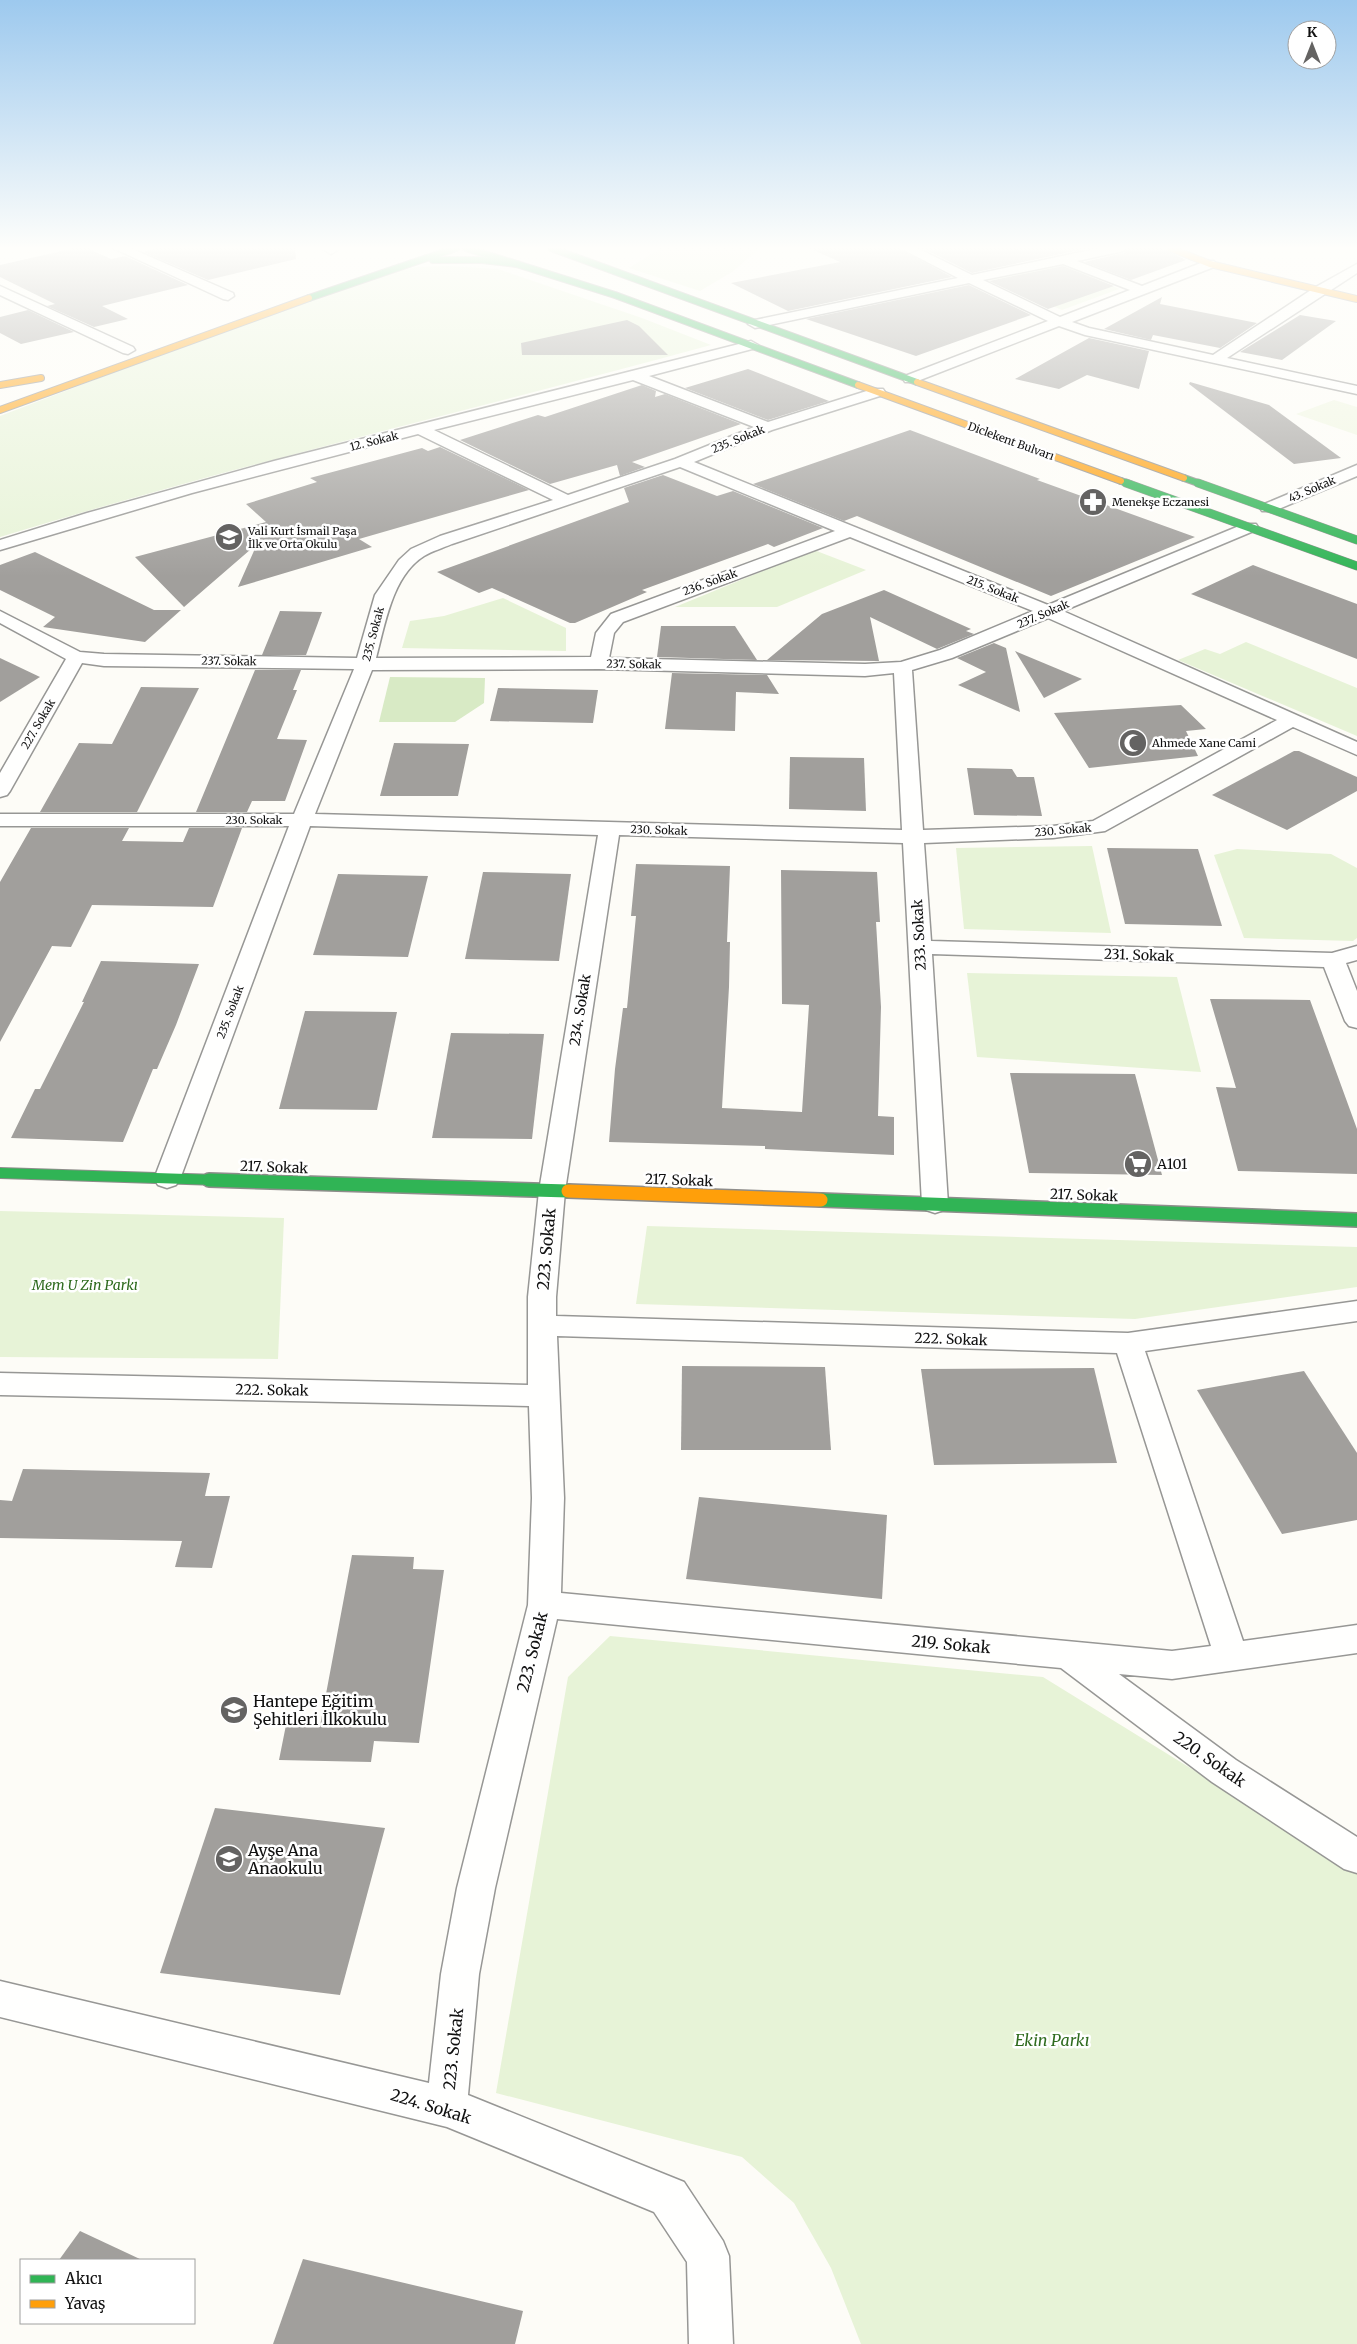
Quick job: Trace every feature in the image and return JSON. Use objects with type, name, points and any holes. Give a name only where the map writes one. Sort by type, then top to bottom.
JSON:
[{"type":"main road","points":[[0,410],[146,357]]},
{"type":"main road","name":"Diclekent Bulvarı","points":[[784,357],[1078,466],[1357,566]]},
{"type":"main road","name":"Diclekent Bulvarı","points":[[849,357],[1357,540]]},
{"type":"main road","points":[[0,385],[45,377],[0,391]]},
{"type":"main road","name":"217. Sokak","points":[[0,1173],[1357,1220]]},
{"type":"street","name":"12. Sokak","points":[[0,545],[160,497],[564,392],[637,376],[705,357]]},
{"type":"street","points":[[910,379],[967,357]]},
{"type":"street","points":[[1202,357],[1357,390]]},
{"type":"street","points":[[1214,360],[1218,357]]},
{"type":"street","points":[[1342,387],[1357,375]]},
{"type":"street","points":[[637,376],[767,427]]},
{"type":"street","name":"235. Sokak","points":[[167,1179],[302,820],[365,664],[384,595],[405,564],[417,553],[487,525],[567,501],[680,462],[767,427],[878,392]]},
{"type":"street","points":[[419,430],[567,501]]},
{"type":"street","name":"215. Sokak","points":[[680,462],[852,530],[1048,611],[1290,721],[1357,749]]},
{"type":"street","name":"43. Sokak","points":[[1268,508],[1357,470]]},
{"type":"street","name":"237. Sokak","points":[[0,616],[76,657],[104,660],[365,664],[599,663],[865,670],[903,666],[954,651],[1250,527]]},
{"type":"street","name":"236. Sokak","points":[[599,663],[603,636],[608,626],[617,618],[852,530]]},
{"type":"street","name":"227. Sokak","points":[[0,791],[76,657]]},
{"type":"street","name":"233. Sokak","points":[[903,666],[935,1204]]},
{"type":"street","name":"230. Sokak","points":[[0,820],[302,820],[913,837],[1053,832],[1098,827],[1290,721]]},
{"type":"street","name":"234. Sokak","points":[[552,1191],[609,829]]},
{"type":"street","name":"231. Sokak","points":[[920,946],[1333,960],[1357,953]]},
{"type":"street","points":[[1333,960],[1357,1021]]},
{"type":"street","name":"223. Sokak","points":[[447,2107],[460,1974],[476,1888],[544,1605],[548,1498],[543,1396],[542,1297],[552,1191]]},
{"type":"street","name":"222. Sokak","points":[[542,1326],[1128,1344],[1357,1311]]},
{"type":"street","points":[[1128,1344],[1231,1657]]},
{"type":"street","name":"222. Sokak","points":[[0,1384],[543,1396]]},
{"type":"street","name":"219. Sokak","points":[[544,1605],[1172,1665],[1357,1639]]},
{"type":"street","name":"220. Sokak","points":[[1068,1655],[1224,1771],[1357,1857]]},
{"type":"street","name":"224. Sokak","points":[[0,1999],[447,2107],[669,2197],[708,2256],[711,2344]]},
{"type":"green space","points":[[153,357],[665,357],[177,486],[0,537],[0,416]]},
{"type":"green space","points":[[1334,400],[1357,407],[1357,435],[1296,414]]},
{"type":"green space","points":[[814,550],[866,570],[777,607],[675,607]]},
{"type":"green space","points":[[503,598],[566,628],[566,651],[402,648],[410,621],[444,616]]},
{"type":"green space","points":[[1246,642],[1357,688],[1357,736],[1178,660],[1205,649],[1220,654]]},
{"type":"green space","points":[[390,677],[485,678],[484,703],[455,722],[379,722]]},
{"type":"green space","points":[[1092,846],[1111,933],[964,929],[956,848]]},
{"type":"green space","points":[[1237,849],[1331,854],[1357,868],[1357,938],[1353,941],[1244,938],[1214,855]]},
{"type":"green space","points":[[967,973],[1177,977],[1201,1072],[977,1057]]},
{"type":"green space","name":"Mem U Zin Parkı","points":[[0,1211],[284,1218],[278,1359],[0,1357]]},
{"type":"green space","points":[[647,1226],[1357,1247],[1357,1287],[1135,1319],[636,1304]]},
{"type":"green space","name":"Ekin Parkı","points":[[610,1636],[1043,1677],[1357,1871],[1357,2344],[861,2344],[831,2268],[794,2203],[742,2157],[496,2093],[568,1677]]},
{"type":"building","points":[[1054,357],[1147,357],[1139,389],[1087,375],[1059,389],[1015,379]]},
{"type":"building","points":[[1268,357],[1286,357],[1282,360]]},
{"type":"building","points":[[748,369],[829,401],[768,420],[685,388]]},
{"type":"building","points":[[1190,382],[1269,405],[1341,458],[1294,464],[1189,384]]},
{"type":"building","points":[[642,385],[656,391],[655,397],[665,394],[741,424],[632,462],[645,467],[620,476],[617,465],[550,484],[460,440],[538,415],[545,417]]},
{"type":"building","points":[[910,430],[1040,479],[1037,480],[1195,537],[1051,596],[857,516],[844,521],[753,484]]},
{"type":"building","points":[[440,447],[529,490],[359,539],[372,547],[238,587],[257,544],[184,607],[135,557],[266,522],[246,504],[317,482],[310,478],[422,448],[428,451]]},
{"type":"building","points":[[663,475],[717,496],[733,491],[823,528],[774,547],[768,544],[642,590],[647,592],[575,623],[570,623],[492,588],[479,593],[437,572],[629,502],[624,488]]},
{"type":"building","points":[[35,552],[154,610],[181,610],[145,642],[43,627],[55,617],[0,590],[0,565]]},
{"type":"building","points":[[1253,565],[1357,604],[1357,659],[1191,594]]},
{"type":"building","points":[[884,590],[971,629],[966,631],[974,634],[937,649],[870,617],[879,661],[767,660],[822,614]]},
{"type":"building","points":[[280,611],[322,612],[306,655],[262,655]]},
{"type":"building","points":[[661,626],[735,626],[757,660],[657,657]]},
{"type":"building","points":[[994,643],[1006,648],[1020,712],[958,685],[986,672],[957,658]]},
{"type":"building","points":[[1015,651],[1082,679],[1044,698]]},
{"type":"building","points":[[0,658],[40,677],[0,702]]},
{"type":"building","points":[[255,670],[301,670],[293,690],[297,690],[277,739],[307,740],[285,801],[252,801],[247,812],[196,812]]},
{"type":"building","points":[[672,673],[767,675],[779,694],[736,692],[735,731],[665,729]]},
{"type":"building","points":[[141,687],[199,688],[137,812],[40,812],[79,743],[112,744]]},
{"type":"building","points":[[498,688],[598,690],[593,723],[490,721]]},
{"type":"building","name":"Ahmede Xane Cami","points":[[1181,705],[1206,729],[1186,731],[1198,756],[1089,768],[1054,713]]},
{"type":"building","points":[[394,743],[469,744],[458,796],[380,796]]},
{"type":"building","points":[[1294,751],[1299,751],[1357,777],[1357,791],[1287,830],[1212,795]]},
{"type":"building","points":[[790,757],[864,758],[866,811],[789,809]]},
{"type":"building","points":[[967,768],[1012,769],[1017,777],[1034,777],[1042,816],[974,815]]},
{"type":"building","points":[[31,828],[129,828],[122,841],[183,842],[189,828],[242,828],[213,907],[92,905],[71,947],[52,946],[0,1042],[0,882]]},
{"type":"building","points":[[1107,848],[1198,849],[1222,926],[1125,924]]},
{"type":"building","points":[[636,864],[730,866],[727,942],[730,942],[729,987],[722,1108],[802,1112],[809,1005],[782,1004],[781,870],[877,872],[880,922],[876,922],[881,1007],[878,1116],[894,1117],[894,1155],[765,1149],[765,1146],[609,1142],[615,1069],[623,1008],[627,1008],[636,916],[631,916]]},
{"type":"building","points":[[483,872],[571,874],[559,961],[465,959]]},
{"type":"building","points":[[338,874],[428,876],[408,957],[313,955]]},
{"type":"building","points":[[101,961],[199,964],[176,1025],[157,1069],[153,1069],[123,1142],[11,1138],[35,1089],[40,1089],[84,1002],[82,1002]]},
{"type":"building","points":[[1210,999],[1310,1000],[1357,1129],[1357,1174],[1238,1171],[1216,1087],[1236,1088]]},
{"type":"building","points":[[305,1011],[397,1012],[377,1110],[279,1109]]},
{"type":"building","points":[[451,1033],[544,1034],[532,1139],[432,1138]]},
{"type":"building","points":[[1010,1073],[1135,1074],[1162,1175],[1029,1173]]},
{"type":"building","points":[[682,1366],[825,1367],[831,1450],[681,1450]]},
{"type":"building","points":[[1094,1368],[1117,1463],[934,1465],[921,1369]]},
{"type":"building","points":[[1304,1371],[1357,1453],[1357,1520],[1282,1534],[1197,1390]]},
{"type":"building","points":[[23,1469],[210,1473],[205,1496],[230,1496],[212,1568],[175,1567],[182,1541],[0,1538],[0,1500],[12,1501]]},
{"type":"building","points":[[699,1497],[887,1515],[882,1599],[686,1579]]},
{"type":"building","points":[[352,1555],[414,1557],[413,1569],[444,1570],[419,1743],[374,1741],[371,1762],[279,1760],[286,1725],[320,1726]]},
{"type":"building","points":[[215,1808],[385,1828],[340,1995],[160,1973]]},
{"type":"building","points":[[80,2231],[140,2259],[60,2259]]},
{"type":"building","points":[[303,2259],[523,2311],[515,2344],[273,2344]]},
{"type":"traffic: fast","points":[[783,357],[858,385]]},
{"type":"traffic: fast","points":[[850,357],[917,382]]},
{"type":"traffic: fast","points":[[1184,478],[1357,540]]},
{"type":"traffic: fast","points":[[1121,481],[1357,566]]},
{"type":"traffic: fast","points":[[0,1173],[568,1191]]},
{"type":"traffic: fast","points":[[821,1200],[1357,1220]]},
{"type":"traffic: slow","points":[[0,410],[145,357]]},
{"type":"traffic: slow","points":[[0,385],[41,378]]},
{"type":"traffic: slow","points":[[917,382],[1184,478]]},
{"type":"traffic: slow","points":[[858,385],[1121,481]]},
{"type":"traffic: slow","points":[[568,1191],[821,1200]]},
{"type":"place","name":"Menekşe Eczanesi","points":[[1093,502]]},
{"type":"place","name":"Vali Kurt İsmail Paşa İlk ve Orta Okulu","points":[[229,537]]},
{"type":"place","name":"Ahmede Xane Cami","points":[[1133,743]]},
{"type":"place","name":"A101","points":[[1138,1164]]},
{"type":"place","name":"Hantepe Eğitim Şehitleri İlkokulu","points":[[234,1710]]},
{"type":"place","name":"Ayşe Ana Anaokulu","points":[[229,1859]]}]
